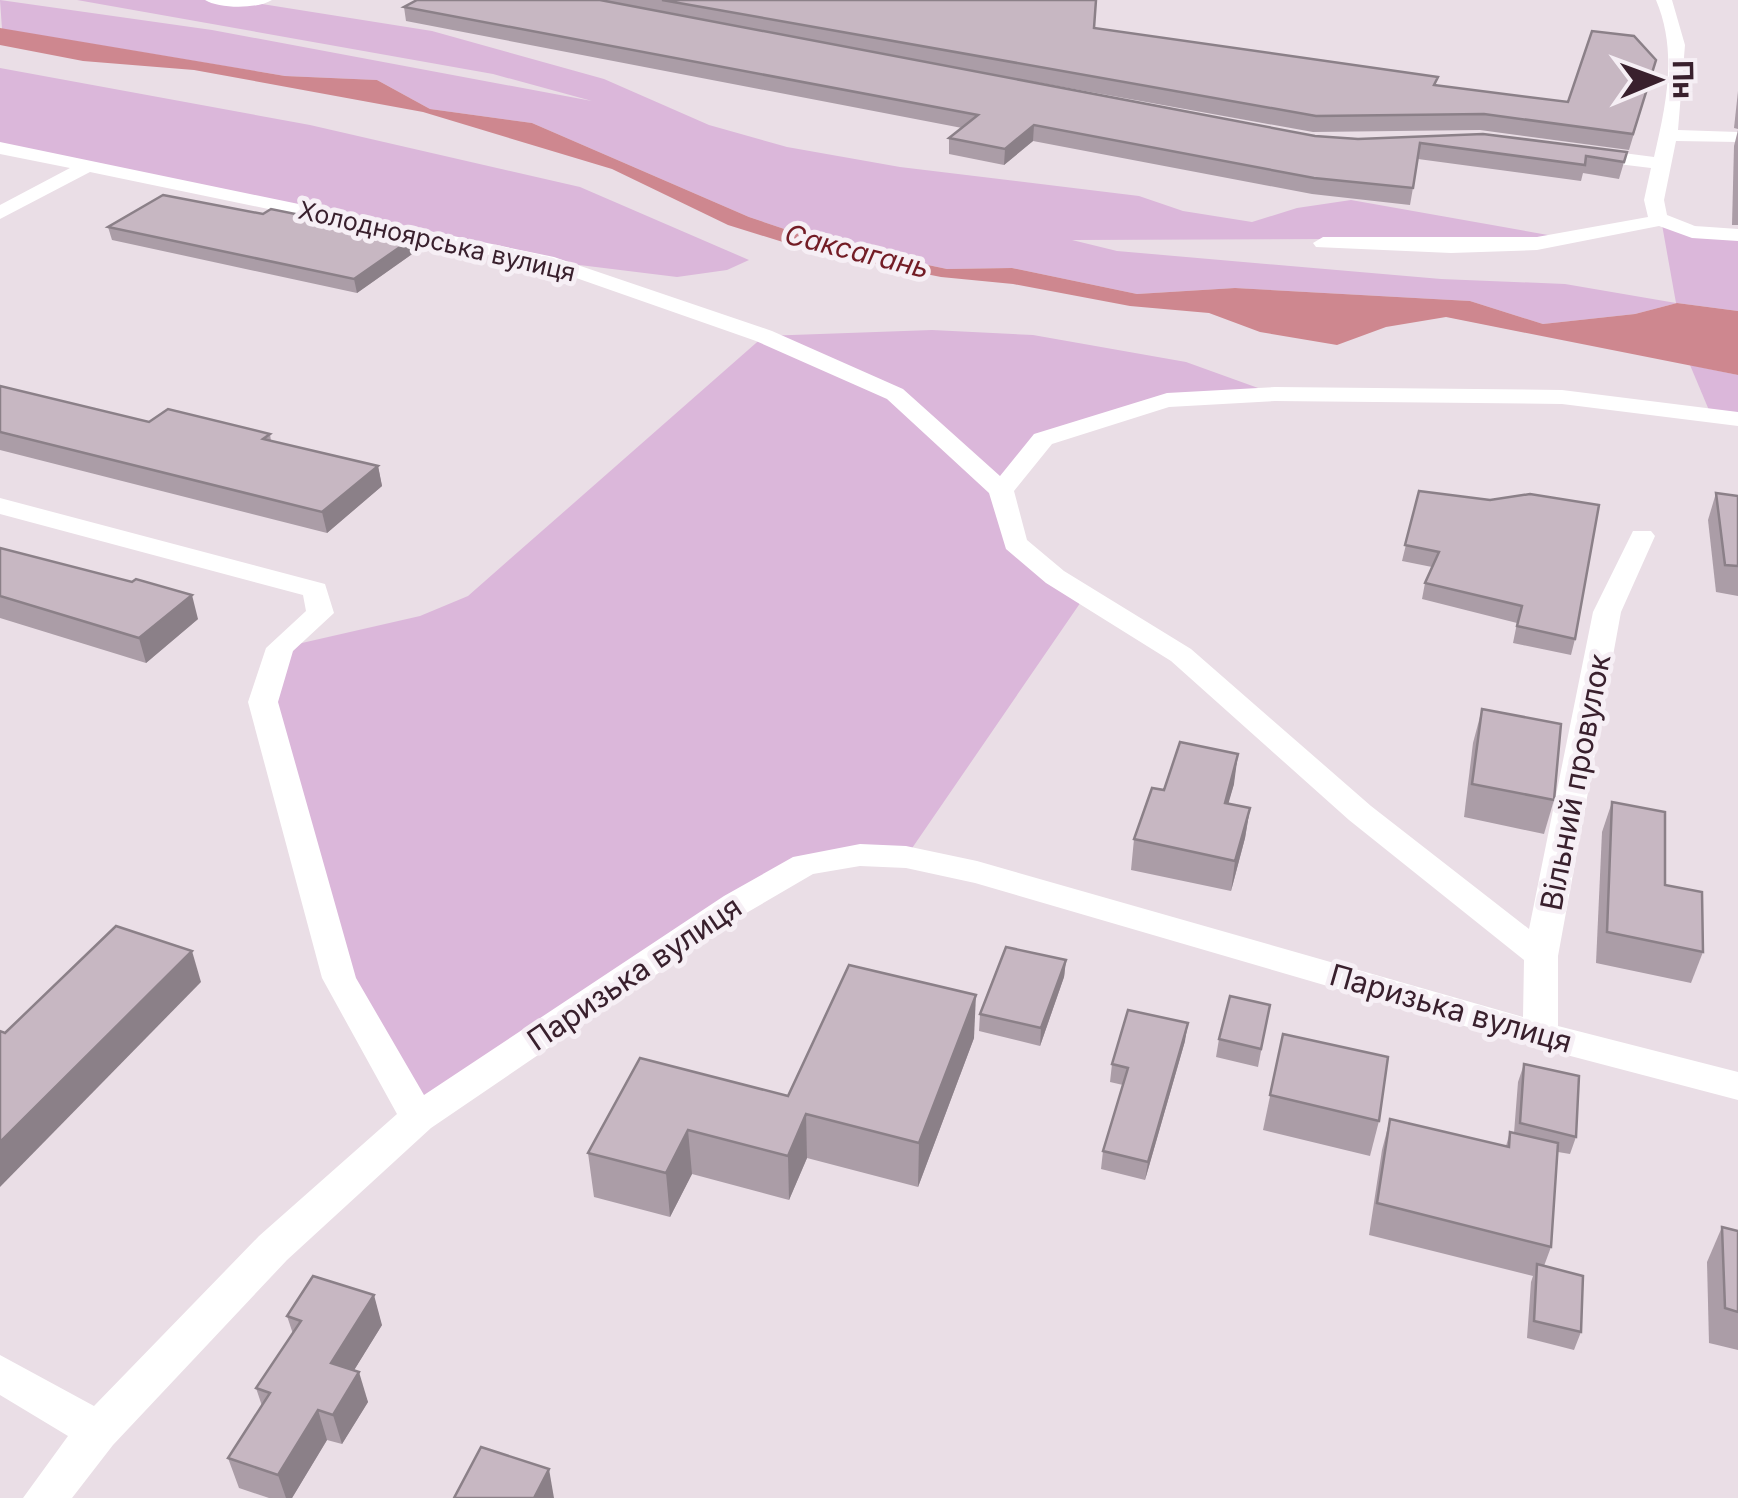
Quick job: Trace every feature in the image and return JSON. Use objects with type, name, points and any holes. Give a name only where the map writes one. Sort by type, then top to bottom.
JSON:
[{"type":"street","points":[[219,1],[264,0]]},
{"type":"street","points":[[1662,219],[1654,200],[1680,48],[1676,20],[1664,0]]},
{"type":"street","points":[[1667,135],[1738,138]]},
{"type":"street","name":"Холодноярська вулиця","points":[[0,148],[547,261],[764,336],[895,394],[1001,490]]},
{"type":"street","points":[[1570,152],[1661,164]]},
{"type":"street","points":[[0,213],[90,166]]},
{"type":"street","points":[[1322,242],[1444,246],[1546,242],[1600,237],[1662,219],[1692,232],[1738,236]]},
{"type":"street","points":[[1542,956],[1360,813],[1180,655],[1054,578],[1015,542],[1001,490],[1043,439],[1167,400],[1275,394],[1562,397],[1738,418]]},
{"type":"street","points":[[0,506],[315,590],[320,613],[280,648],[262,702],[338,978],[418,1118]]},
{"type":"street","name":"Вільний провулок","points":[[1540,1035],[1542,956],[1607,612],[1642,536]]},
{"type":"street","name":"Паризька вулиця","points":[[45,1498],[98,1430],[273,1248],[418,1118],[736,904],[804,865],[860,855],[906,857],[977,872],[1540,1035],[1738,1086]]},
{"type":"street","points":[[0,1373],[98,1430]]},
{"type":"shaded area","points":[[0,0],[212,30],[592,101],[493,74],[77,0],[236,0],[432,31],[604,79],[709,125],[787,147],[900,167],[1139,196],[1183,211],[1252,222],[1297,208],[1351,200],[1565,238],[1072,240],[1117,251],[1441,279],[1565,284],[1676,303],[1661,219],[1738,235],[1738,311],[1677,303],[1635,314],[1543,324],[1470,301],[1235,288],[1137,294],[1012,268],[947,269],[832,245],[749,217],[532,123],[430,109],[377,80],[285,76],[2,29]]},
{"type":"shaded area","points":[[0,68],[310,125],[580,187],[749,260],[727,270],[677,277],[547,261],[0,148]]},
{"type":"shaded area","points":[[932,330],[1033,335],[1186,362],[1275,394],[1167,400],[1043,439],[1001,490],[1015,543],[1085,596],[906,857],[804,865],[418,1118],[339,978],[263,702],[280,648],[420,616],[468,596],[764,336]]},
{"type":"shaded area","points":[[1690,365],[1738,375],[1738,419],[1711,415]]},
{"type":"water","name":"Саксагань","points":[[0,28],[285,76],[377,80],[430,109],[532,123],[749,217],[832,245],[947,269],[1012,268],[1137,294],[1235,288],[1470,301],[1543,324],[1635,314],[1677,303],[1738,311],[1738,375],[1446,317],[1386,327],[1337,345],[1260,332],[1209,313],[1130,306],[1013,284],[941,277],[815,252],[728,225],[612,169],[423,112],[194,70],[83,61],[0,45]]},
{"type":"building","points":[[417,0],[600,0],[1315,136],[1358,139],[1483,134],[1627,152],[1624,162],[1586,156],[1585,165],[1420,143],[1413,188],[1314,178],[1034,125],[1005,149],[949,138],[978,115],[404,7]]},
{"type":"building","points":[[662,0],[1096,0],[1094,28],[1438,77],[1434,85],[1568,102],[1592,31],[1634,36],[1656,60],[1633,134],[1484,114],[1316,116]]},
{"type":"building","points":[[163,195],[263,214],[271,209],[413,238],[354,279],[108,227]]},
{"type":"building","points":[[0,386],[149,422],[168,409],[270,434],[263,439],[378,466],[322,512],[0,432]]},
{"type":"building","points":[[1419,491],[1490,500],[1530,494],[1599,505],[1575,639],[1517,626],[1522,606],[1425,583],[1439,552],[1405,545]]},
{"type":"building","points":[[1716,493],[1738,496],[1738,566],[1725,565]]},
{"type":"building","points":[[0,548],[192,595],[139,638],[0,596]]},
{"type":"building","points":[[1482,709],[1561,724],[1554,800],[1472,784]]},
{"type":"building","points":[[1180,742],[1238,754],[1225,803],[1250,808],[1235,861],[1134,839],[1152,788],[1164,790]]},
{"type":"building","points":[[1612,802],[1665,812],[1665,885],[1702,892],[1703,952],[1607,932]]},
{"type":"building","points":[[116,926],[192,951],[0,1142],[0,1031],[5,1033]]},
{"type":"building","points":[[1006,947],[1066,960],[1041,1028],[980,1014]]},
{"type":"building","points":[[849,965],[976,995],[919,1143],[806,1114],[788,1156],[688,1130],[666,1173],[588,1153],[640,1058],[788,1096]]},
{"type":"building","points":[[1230,996],[1270,1005],[1261,1049],[1219,1039]]},
{"type":"building","points":[[1128,1010],[1188,1023],[1148,1162],[1103,1151],[1128,1068],[1112,1064]]},
{"type":"building","points":[[1283,1034],[1388,1057],[1379,1121],[1270,1095]]},
{"type":"building","points":[[1524,1064],[1579,1076],[1576,1137],[1520,1123]]},
{"type":"building","points":[[1390,1119],[1509,1147],[1510,1132],[1558,1143],[1551,1247],[1377,1203]]},
{"type":"building","points":[[1722,1227],[1738,1231],[1738,1312],[1725,1308]]},
{"type":"building","points":[[1537,1264],[1583,1276],[1581,1332],[1534,1321]]},
{"type":"building","points":[[313,1276],[374,1295],[331,1363],[359,1372],[333,1415],[318,1410],[278,1475],[228,1458],[270,1393],[256,1388],[301,1321],[287,1316]]},
{"type":"building","points":[[481,1447],[549,1469],[534,1498],[454,1498]]}]
